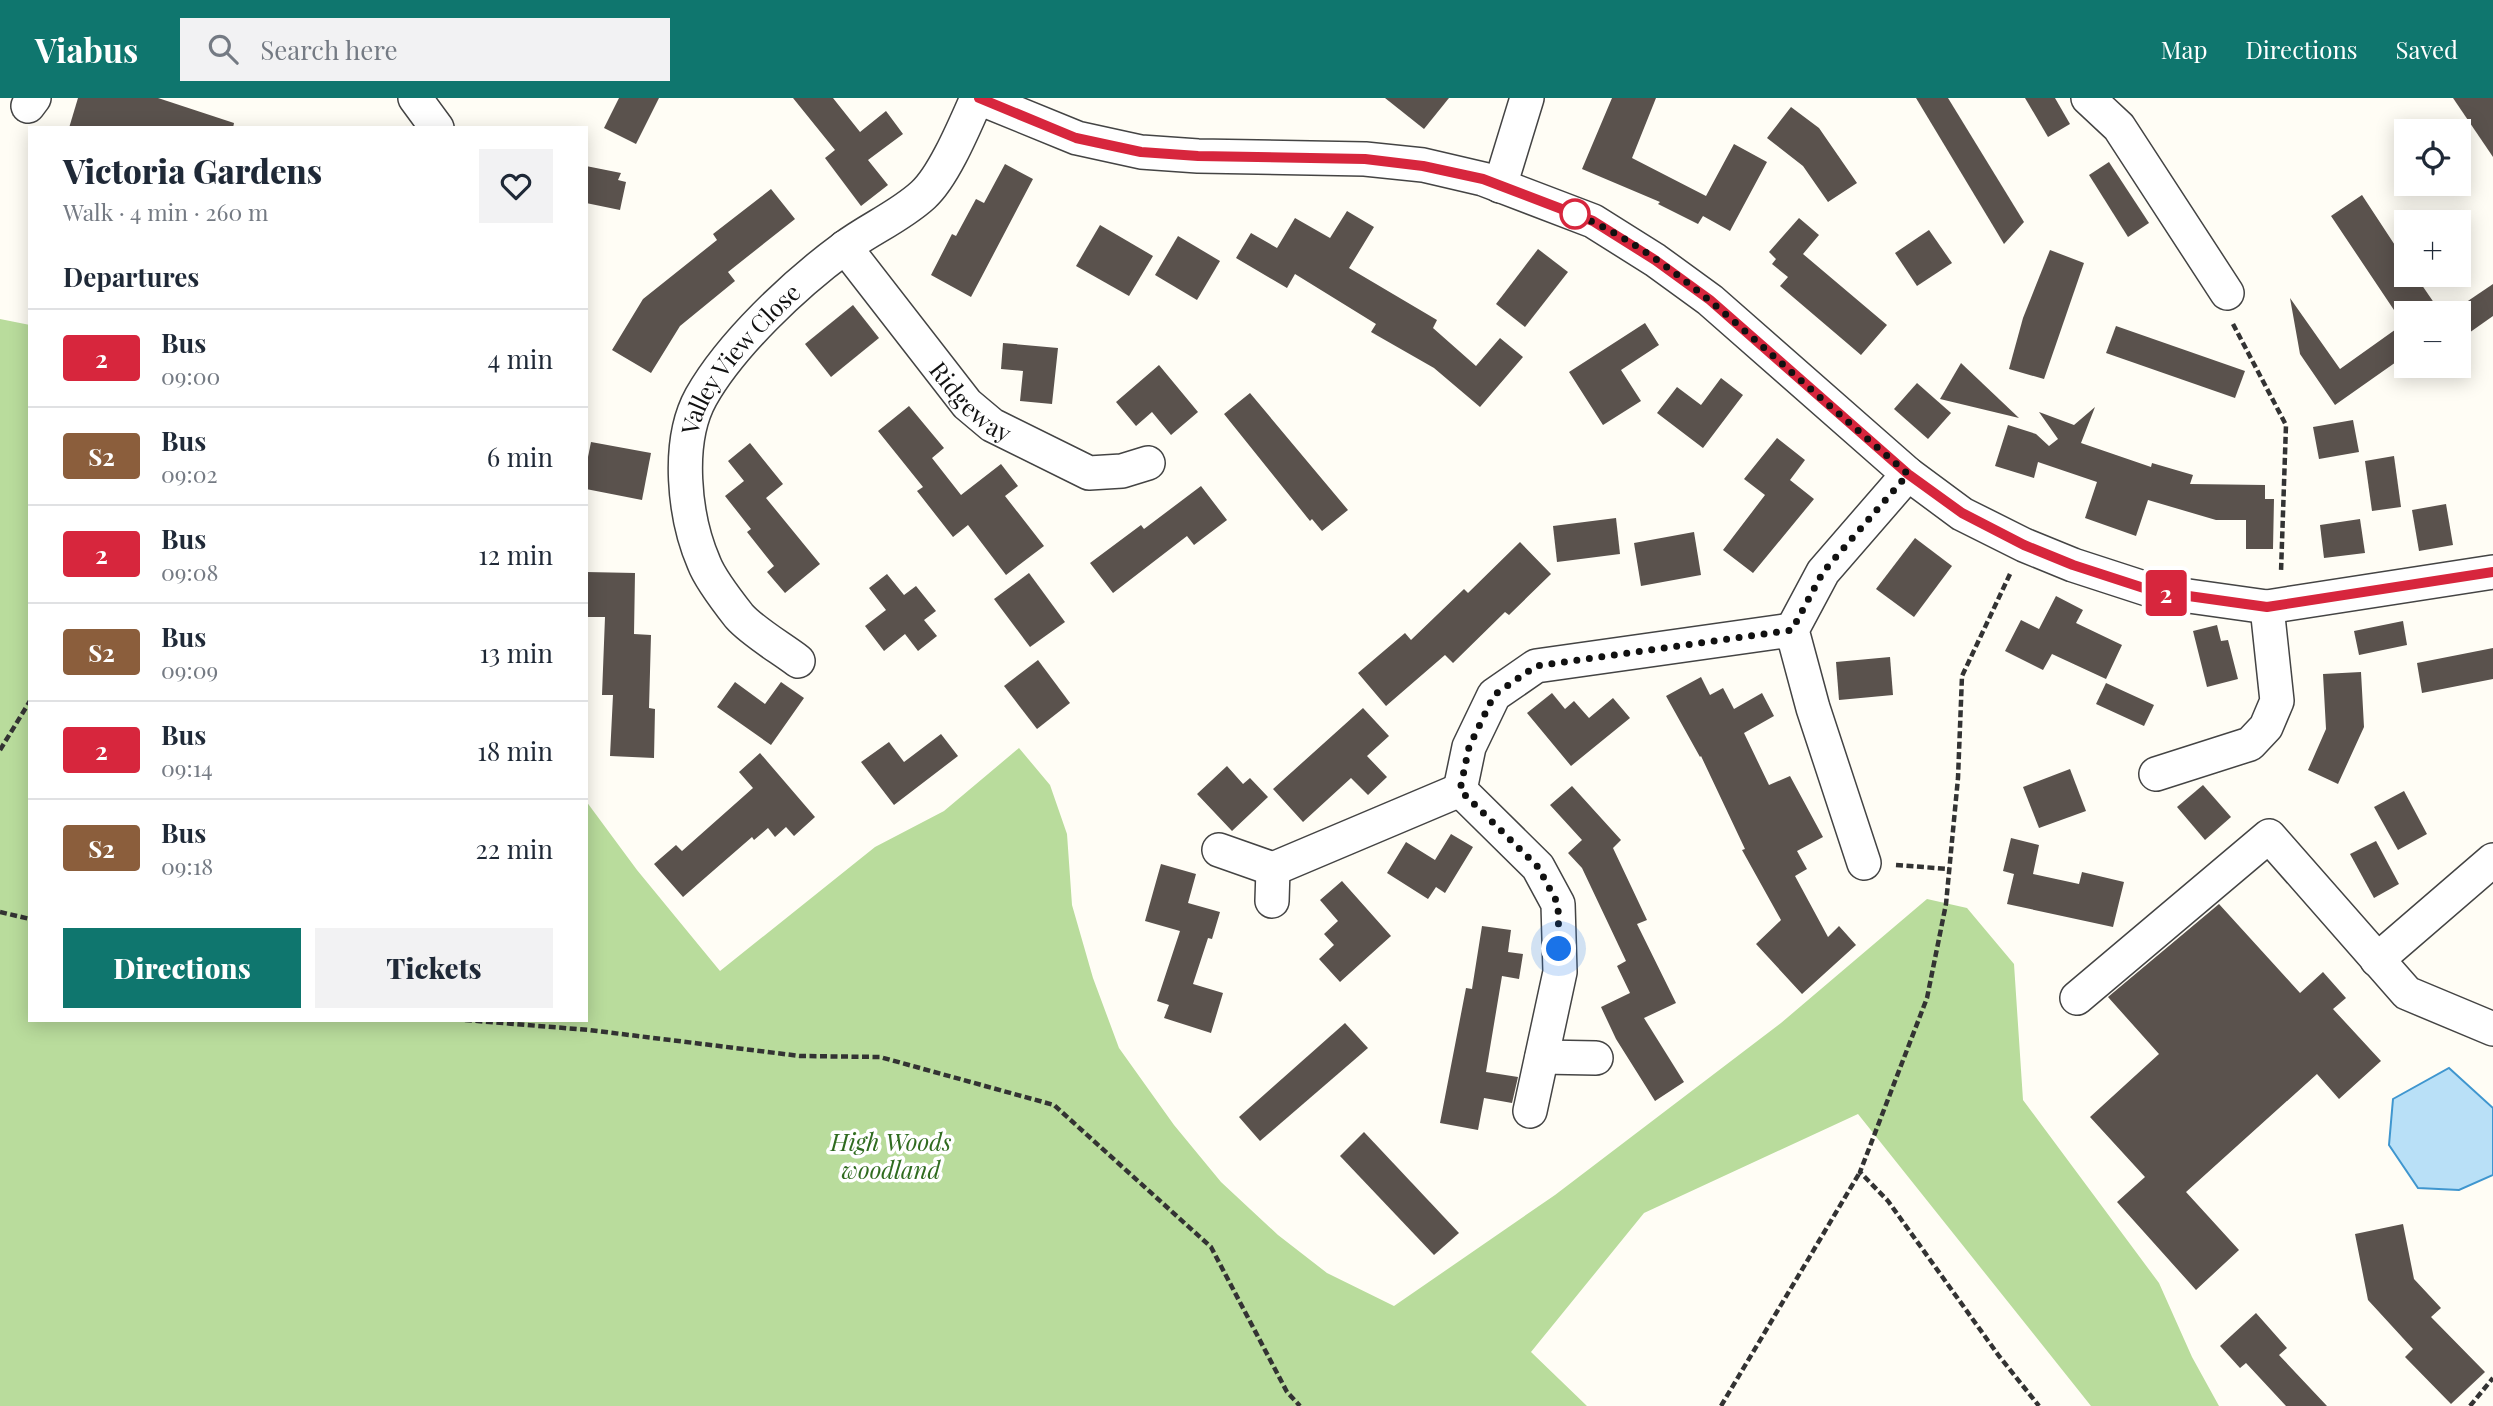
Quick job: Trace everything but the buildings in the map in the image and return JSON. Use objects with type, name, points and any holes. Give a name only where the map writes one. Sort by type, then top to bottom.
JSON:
[{"type":"street","points":[[415,98],[436,126]]},
{"type":"street","points":[[978,98],[1076,138],[1141,152],[1198,156],[1365,159],[1423,166],[1483,179],[1593,221],[1655,260],[1710,300],[1908,474],[1962,513],[2024,545],[2073,565],[2153,591],[2274,606],[2493,572]]},
{"type":"street","name":"Valley View Close","points":[[798,661],[741,618],[704,564],[689,509],[685,463],[690,429],[700,398],[739,345],[792,292],[845,247],[884,224],[925,193],[954,149],[978,98]]},
{"type":"street","points":[[1500,186],[1527,98]]},
{"type":"street","points":[[2088,98],[2119,127],[2227,293]]},
{"type":"street","name":"Ridgeway","points":[[845,247],[967,404],[992,425],[1089,472],[1122,471],[1148,463]]},
{"type":"street","points":[[1864,863],[1856,800],[1813,708],[1792,630],[1823,572],[1908,474]]},
{"type":"street","points":[[2156,774],[2250,744],[2266,727],[2277,701],[2274,606]]},
{"type":"street","points":[[1460,790],[1469,747],[1494,695],[1536,666],[1792,630]]},
{"type":"street","points":[[1219,850],[1272,885],[1460,790]]},
{"type":"street","points":[[1460,790],[1538,867],[1558,904],[1560,972],[1530,1111]]},
{"type":"street","points":[[2077,998],[2269,836],[2407,993],[2493,1028]]},
{"type":"street","points":[[2377,960],[2493,860]]},
{"type":"street","points":[[1542,1057],[1597,1058]]},
{"type":"path","points":[[2227,293],[2225,308],[2286,425],[2274,606]]},
{"type":"path","points":[[1721,1406],[1860,1172],[1927,998],[1949,869],[1958,778],[1962,676],[2024,545]]},
{"type":"path","points":[[0,750],[28,704]]},
{"type":"path","points":[[1864,863],[1949,869]]},
{"type":"path","points":[[0,912],[28,919]]},
{"type":"path","points":[[490,1022],[589,1030],[800,1056],[880,1057],[1054,1105],[1211,1247],[1287,1392],[1300,1406]]},
{"type":"path","points":[[1860,1172],[1888,1200],[1998,1356],[2039,1406]]},
{"type":"path","points":[[2470,1406],[2493,1378]]},
{"type":"green space","name":"High Woods woodland","points":[[0,319],[28,325],[28,1022],[588,1022],[588,804],[637,870],[720,971],[875,847],[944,811],[1019,748],[1050,785],[1067,834],[1072,905],[1093,978],[1119,1048],[1174,1125],[1221,1182],[1278,1235],[1327,1273],[1394,1306],[1555,1195],[1781,1023],[1927,899],[1967,908],[2014,964],[2023,1100],[2159,1283],[2192,1357],[2219,1406],[2091,1406],[1858,1114],[1644,1213],[1531,1352],[1587,1406],[0,1406]]},
{"type":"water","points":[[2449,1068],[2493,1108],[2493,1175],[2459,1190],[2418,1188],[2389,1145],[2393,1099]]},
{"type":"bus line","name":"2","points":[[979,98],[1076,138],[1141,152],[1198,156],[1365,159],[1423,166],[1483,179],[1593,221],[1655,260],[1710,300],[1908,474],[1962,513],[2024,545],[2073,565],[2153,591],[2267,607],[2493,572]]},
{"type":"route","points":[[1559,949],[1558,904],[1538,867],[1460,790],[1469,747],[1494,695],[1536,666],[1792,630],[1823,572],[1908,474],[1710,300],[1655,260],[1593,221],[1570,212],[1575,214]]}]
